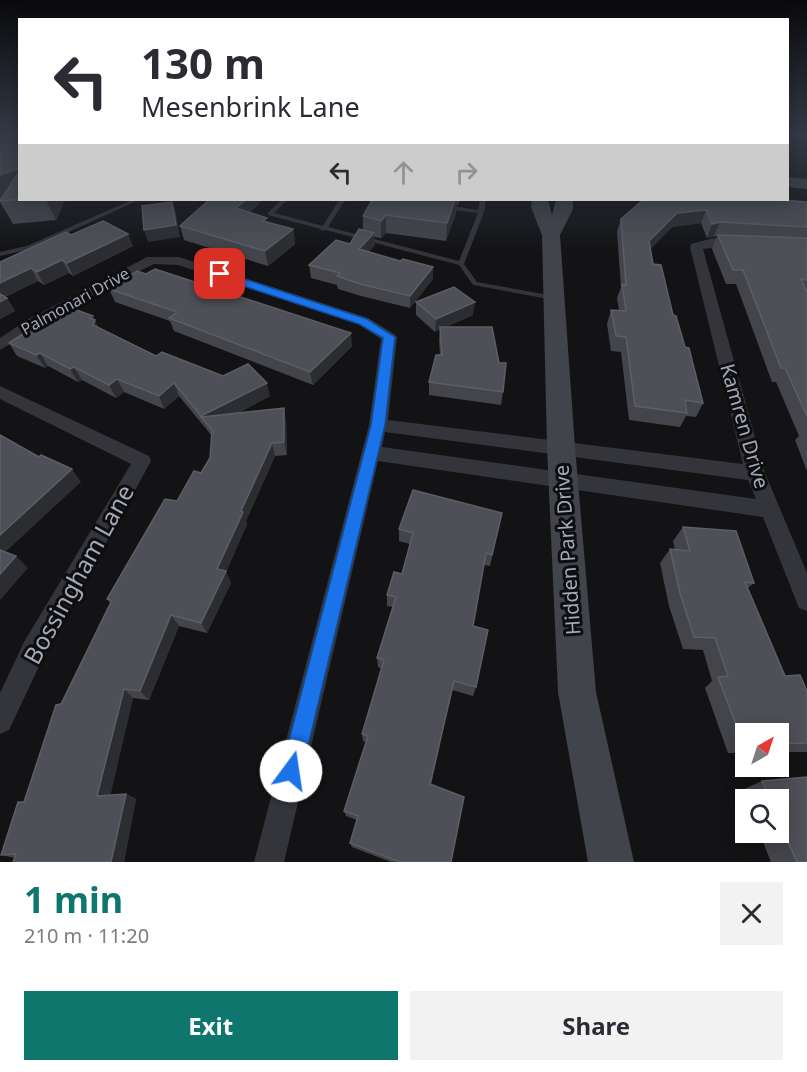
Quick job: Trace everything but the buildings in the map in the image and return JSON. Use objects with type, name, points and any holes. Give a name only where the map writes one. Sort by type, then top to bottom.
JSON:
[{"type":"street","points":[[789,182],[807,184]]},
{"type":"street","name":"Hidden Park Drive","points":[[540,201],[540,207],[551,235],[576,692],[611,862]]},
{"type":"street","name":"Hidden Park Drive","points":[[551,235],[564,209],[564,201]]},
{"type":"street","name":"Kamren Drive","points":[[749,243],[714,242],[696,247],[755,473],[807,600]]},
{"type":"street","name":"Palmonari Drive","points":[[0,345],[32,323],[152,260],[179,261],[363,321],[389,337],[378,425]]},
{"type":"street","name":"Bossingham Lane","points":[[0,392],[142,461],[33,651],[0,721]]},
{"type":"street","points":[[269,862],[378,425],[755,473]]},
{"type":"street","points":[[371,453],[770,509]]},
{"type":"lane","points":[[0,254],[29,248],[134,201]]},
{"type":"lane","points":[[283,201],[270,214],[323,230],[461,264],[475,284],[554,297]]},
{"type":"lane","points":[[323,230],[341,201]]},
{"type":"lane","points":[[457,209],[459,201]]},
{"type":"lane","points":[[461,264],[481,212],[483,201]]},
{"type":"lane","points":[[439,206],[481,212]]},
{"type":"route","points":[[220,274],[363,321],[389,337],[378,425],[291,771]]}]
